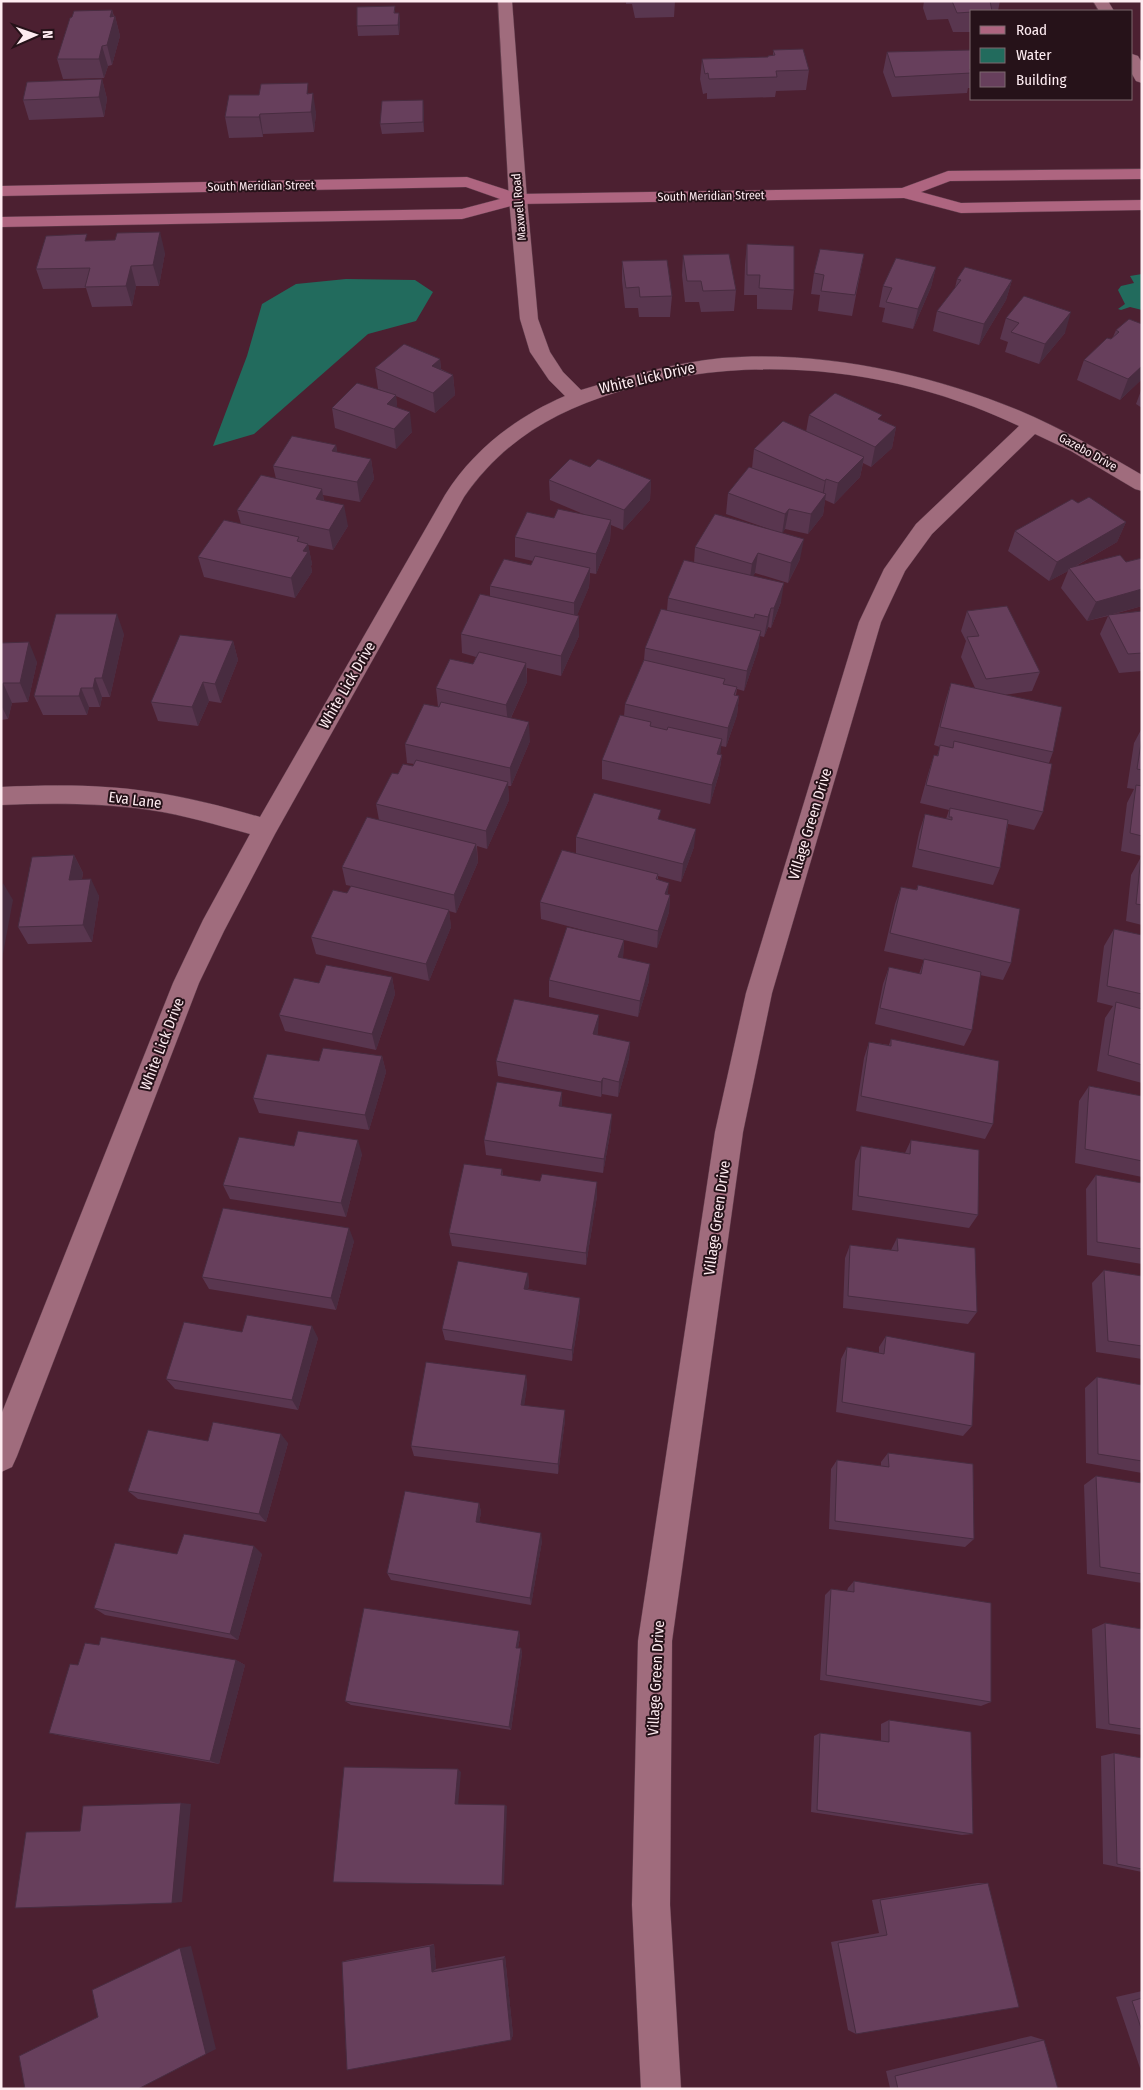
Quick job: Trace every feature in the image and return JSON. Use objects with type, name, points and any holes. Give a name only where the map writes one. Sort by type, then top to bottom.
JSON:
[{"type":"main road","name":"South Meridian Street","points":[[904,193],[948,176],[1142,174]]},
{"type":"main road","name":"South Meridian Street","points":[[1,191],[467,182],[518,199]]},
{"type":"main road","name":"South Meridian Street","points":[[1,222],[462,214],[518,199],[904,193],[961,208],[1142,205]]},
{"type":"street","name":"Maxwell Road","points":[[505,1],[518,199],[529,318],[540,352],[556,376],[578,398]]},
{"type":"street","points":[[1133,61],[1142,78]]},
{"type":"street","name":"White Lick Drive","points":[[1,1456],[186,982],[212,928],[266,828],[461,485],[484,458],[503,441],[544,414],[578,398],[628,380],[680,368],[735,362],[793,362],[863,371],[957,395],[1033,424]]},
{"type":"street","name":"Gazebo Drive","points":[[1033,424],[1078,446],[1142,484]]},
{"type":"street","name":"Village Green Drive","points":[[661,2089],[651,1905],[655,1641],[729,1132],[755,1011],[874,613],[895,569],[924,529],[1033,424]]},
{"type":"street","name":"Eva Lane","points":[[1,796],[83,795],[136,799],[198,810],[266,828]]},
{"type":"water","points":[[1142,274],[1142,310],[1130,307],[1118,309],[1125,304],[1118,290],[1121,286],[1134,283],[1130,276]]},
{"type":"water","points":[[346,279],[415,280],[433,292],[416,321],[368,334],[254,434],[213,446],[247,356],[262,304],[296,284]]},
{"type":"building","points":[[952,1],[990,1],[992,10],[970,10],[970,12],[957,13]]},
{"type":"building","points":[[395,6],[394,13],[399,13],[398,25],[357,26],[357,7]]},
{"type":"building","points":[[112,10],[110,17],[115,16],[107,45],[102,46],[99,59],[57,59],[74,11]]},
{"type":"building","points":[[803,49],[809,70],[776,71],[777,77],[709,79],[708,73],[705,74],[702,59],[768,57],[775,55],[773,50]]},
{"type":"building","points":[[970,50],[970,73],[895,77],[887,52]]},
{"type":"building","points":[[102,79],[99,97],[23,100],[27,82]]},
{"type":"building","points":[[308,83],[307,94],[313,93],[311,112],[260,114],[259,117],[225,117],[229,95],[259,95],[261,84]]},
{"type":"building","points":[[423,100],[423,122],[380,124],[382,101]]},
{"type":"building","points":[[160,232],[153,265],[131,266],[126,286],[85,287],[90,268],[36,269],[46,236],[87,234],[85,241],[115,240],[117,233]]},
{"type":"building","points":[[747,244],[794,246],[794,290],[759,288],[760,275],[747,275]]},
{"type":"building","points":[[820,249],[864,254],[855,295],[821,291],[824,275],[814,273]]},
{"type":"building","points":[[729,254],[736,290],[703,291],[701,281],[687,281],[683,255]]},
{"type":"building","points":[[896,258],[936,267],[918,309],[886,302],[892,288],[883,286]]},
{"type":"building","points":[[667,260],[672,296],[640,297],[639,287],[626,288],[622,261]]},
{"type":"building","points":[[965,267],[1012,280],[984,324],[937,311],[961,280],[957,279]]},
{"type":"building","points":[[1024,296],[1071,312],[1045,344],[1011,332],[1019,323],[1006,318]]},
{"type":"building","points":[[1129,319],[1142,324],[1142,366],[1128,379],[1084,360],[1107,338],[1111,339],[1119,332],[1116,330]]},
{"type":"building","points":[[404,344],[440,359],[432,366],[453,375],[433,393],[375,368]]},
{"type":"building","points":[[357,383],[396,395],[387,404],[410,412],[394,429],[332,408]]},
{"type":"building","points":[[835,393],[882,415],[878,419],[896,427],[875,447],[809,415]]},
{"type":"building","points":[[783,421],[864,457],[838,483],[826,479],[825,481],[754,449]]},
{"type":"building","points":[[292,436],[336,445],[332,451],[371,459],[357,482],[273,466]]},
{"type":"building","points":[[570,459],[590,467],[598,459],[651,480],[624,510],[549,480]]},
{"type":"building","points":[[749,467],[826,494],[811,514],[789,509],[785,514],[728,493]]},
{"type":"building","points":[[261,475],[322,489],[316,499],[344,505],[329,530],[237,510]]},
{"type":"building","points":[[1089,497],[1126,522],[1057,562],[1015,531],[1072,499],[1078,503]]},
{"type":"building","points":[[558,509],[611,520],[596,554],[515,537],[527,512],[554,518]]},
{"type":"building","points":[[715,514],[804,539],[791,563],[758,553],[752,564],[695,547]]},
{"type":"building","points":[[224,520],[299,537],[297,541],[308,544],[303,551],[308,552],[291,578],[198,557]]},
{"type":"building","points":[[1120,555],[1126,562],[1142,558],[1142,589],[1096,602],[1069,568]]},
{"type":"building","points":[[535,556],[590,568],[574,603],[490,586],[504,559],[531,565]]},
{"type":"building","points":[[684,560],[784,583],[774,608],[771,608],[768,617],[755,614],[754,618],[668,598]]},
{"type":"building","points":[[480,594],[579,616],[561,656],[461,634]]},
{"type":"building","points":[[1007,606],[1040,672],[986,679],[967,637],[979,636],[967,611]]},
{"type":"building","points":[[661,609],[761,631],[747,671],[645,648]]},
{"type":"building","points":[[1142,611],[1142,653],[1128,654],[1108,615]]},
{"type":"building","points":[[56,614],[117,614],[102,678],[95,678],[93,688],[81,688],[79,696],[34,696]]},
{"type":"building","points":[[180,635],[233,641],[215,684],[203,682],[192,707],[151,702]]},
{"type":"building","points":[[29,642],[20,683],[3,683],[1,690],[1,643]]},
{"type":"building","points":[[479,652],[526,663],[506,705],[436,688],[450,659],[473,664]]},
{"type":"building","points":[[644,660],[725,679],[723,684],[737,687],[734,695],[739,696],[728,728],[625,704]]},
{"type":"building","points":[[951,683],[1062,707],[1053,752],[940,727]]},
{"type":"building","points":[[441,702],[529,722],[510,768],[405,744],[424,704],[439,707]]},
{"type":"building","points":[[620,715],[651,722],[650,726],[667,730],[668,727],[722,739],[717,754],[722,755],[712,785],[602,760]]},
{"type":"building","points":[[1142,737],[1142,770],[1137,769]]},
{"type":"building","points":[[954,741],[1052,764],[1043,812],[926,785],[934,755],[938,756],[940,745],[953,748]]},
{"type":"building","points":[[416,760],[508,782],[486,831],[376,804],[392,773],[398,774],[403,764],[413,766]]},
{"type":"building","points":[[1136,785],[1142,786],[1142,836],[1130,833]]},
{"type":"building","points":[[594,793],[661,810],[658,819],[696,829],[683,864],[576,837]]},
{"type":"building","points":[[950,808],[1008,820],[1000,868],[918,849],[925,814],[952,820],[952,817],[949,817]]},
{"type":"building","points":[[367,817],[476,844],[454,895],[342,867]]},
{"type":"building","points":[[562,850],[658,874],[656,879],[669,883],[665,894],[670,895],[658,931],[540,902]]},
{"type":"building","points":[[74,855],[69,880],[91,879],[83,925],[18,927],[32,857]]},
{"type":"building","points":[[1142,858],[1142,905],[1136,904]]},
{"type":"building","points":[[918,885],[1020,909],[1011,963],[890,933],[901,887],[917,890]]},
{"type":"building","points":[[351,886],[449,910],[426,964],[311,937],[333,890],[347,893]]},
{"type":"building","points":[[567,927],[624,940],[618,957],[650,964],[640,1001],[549,980]]},
{"type":"building","points":[[1114,929],[1142,935],[1142,994],[1107,986]]},
{"type":"building","points":[[924,959],[981,972],[972,1030],[880,1008],[889,967],[921,974]]},
{"type":"building","points":[[326,965],[392,977],[372,1034],[279,1015],[294,978],[319,983]]},
{"type":"building","points":[[514,999],[599,1015],[593,1034],[630,1042],[619,1082],[603,1078],[601,1082],[496,1061]]},
{"type":"building","points":[[1116,1002],[1142,1009],[1142,1065],[1108,1055]]},
{"type":"building","points":[[891,1039],[999,1061],[993,1124],[861,1096],[869,1042],[891,1046]]},
{"type":"building","points":[[323,1048],[382,1056],[365,1115],[253,1098],[267,1054],[319,1061]]},
{"type":"building","points":[[497,1082],[562,1092],[559,1106],[612,1114],[604,1159],[484,1140]]},
{"type":"building","points":[[1089,1086],[1142,1096],[1142,1161],[1085,1149]]},
{"type":"building","points":[[298,1131],[358,1140],[341,1203],[223,1185],[239,1137],[294,1146]]},
{"type":"building","points":[[911,1140],[979,1150],[978,1215],[858,1196],[861,1146],[910,1154]]},
{"type":"building","points":[[464,1164],[502,1169],[501,1175],[540,1181],[542,1174],[597,1182],[586,1253],[449,1233]]},
{"type":"building","points":[[1096,1175],[1142,1183],[1142,1249],[1097,1242]]},
{"type":"building","points":[[223,1208],[349,1228],[331,1298],[202,1277]]},
{"type":"building","points":[[897,1238],[975,1248],[977,1312],[848,1296],[850,1245],[898,1251]]},
{"type":"building","points":[[458,1261],[528,1273],[524,1289],[580,1298],[572,1350],[442,1329]]},
{"type":"building","points":[[1104,1270],[1142,1276],[1142,1346],[1108,1341]]},
{"type":"building","points":[[247,1315],[312,1326],[292,1400],[166,1379],[184,1322],[242,1332]]},
{"type":"building","points":[[886,1336],[975,1353],[972,1426],[842,1402],[847,1347],[884,1354]]},
{"type":"building","points":[[426,1362],[526,1375],[521,1405],[565,1410],[558,1464],[411,1446]]},
{"type":"building","points":[[1097,1377],[1142,1385],[1142,1461],[1098,1454]]},
{"type":"building","points":[[213,1422],[281,1434],[259,1514],[128,1491],[148,1430],[208,1441]]},
{"type":"building","points":[[888,1453],[973,1464],[974,1539],[835,1521],[837,1460],[889,1467]]},
{"type":"building","points":[[1096,1476],[1142,1483],[1142,1574],[1100,1567]]},
{"type":"building","points":[[405,1491],[479,1503],[476,1522],[541,1533],[530,1598],[387,1573]]},
{"type":"building","points":[[184,1534],[254,1546],[230,1634],[94,1608],[115,1543],[177,1554]]},
{"type":"building","points":[[854,1581],[991,1603],[991,1702],[826,1675],[831,1589],[854,1592]]},
{"type":"building","points":[[364,1608],[519,1631],[516,1648],[521,1648],[509,1727],[345,1701]]},
{"type":"building","points":[[1105,1623],[1142,1629],[1142,1729],[1109,1724]]},
{"type":"building","points":[[101,1637],[236,1660],[210,1761],[49,1733],[70,1664],[78,1665],[85,1643],[99,1645]]},
{"type":"building","points":[[889,1720],[971,1732],[973,1834],[817,1810],[820,1733],[889,1742]]},
{"type":"building","points":[[1114,1753],[1142,1758],[1142,1869],[1117,1864]]},
{"type":"building","points":[[344,1767],[458,1769],[455,1804],[505,1805],[502,1885],[333,1882]]},
{"type":"building","points":[[181,1803],[172,1903],[15,1908],[26,1832],[80,1831],[83,1806]]},
{"type":"building","points":[[988,1883],[1019,2007],[856,2034],[838,1943],[887,1935],[880,1900]]},
{"type":"building","points":[[430,1946],[432,1972],[503,1959],[511,2040],[347,2070],[342,1962]]},
{"type":"building","points":[[180,1948],[206,2054],[138,2089],[25,2089],[19,2056],[98,2017],[92,1990]]},
{"type":"building","points":[[1142,1998],[1142,2031],[1132,2001]]},
{"type":"building","points":[[1044,2040],[1058,2089],[898,2089],[895,2076]]}]
